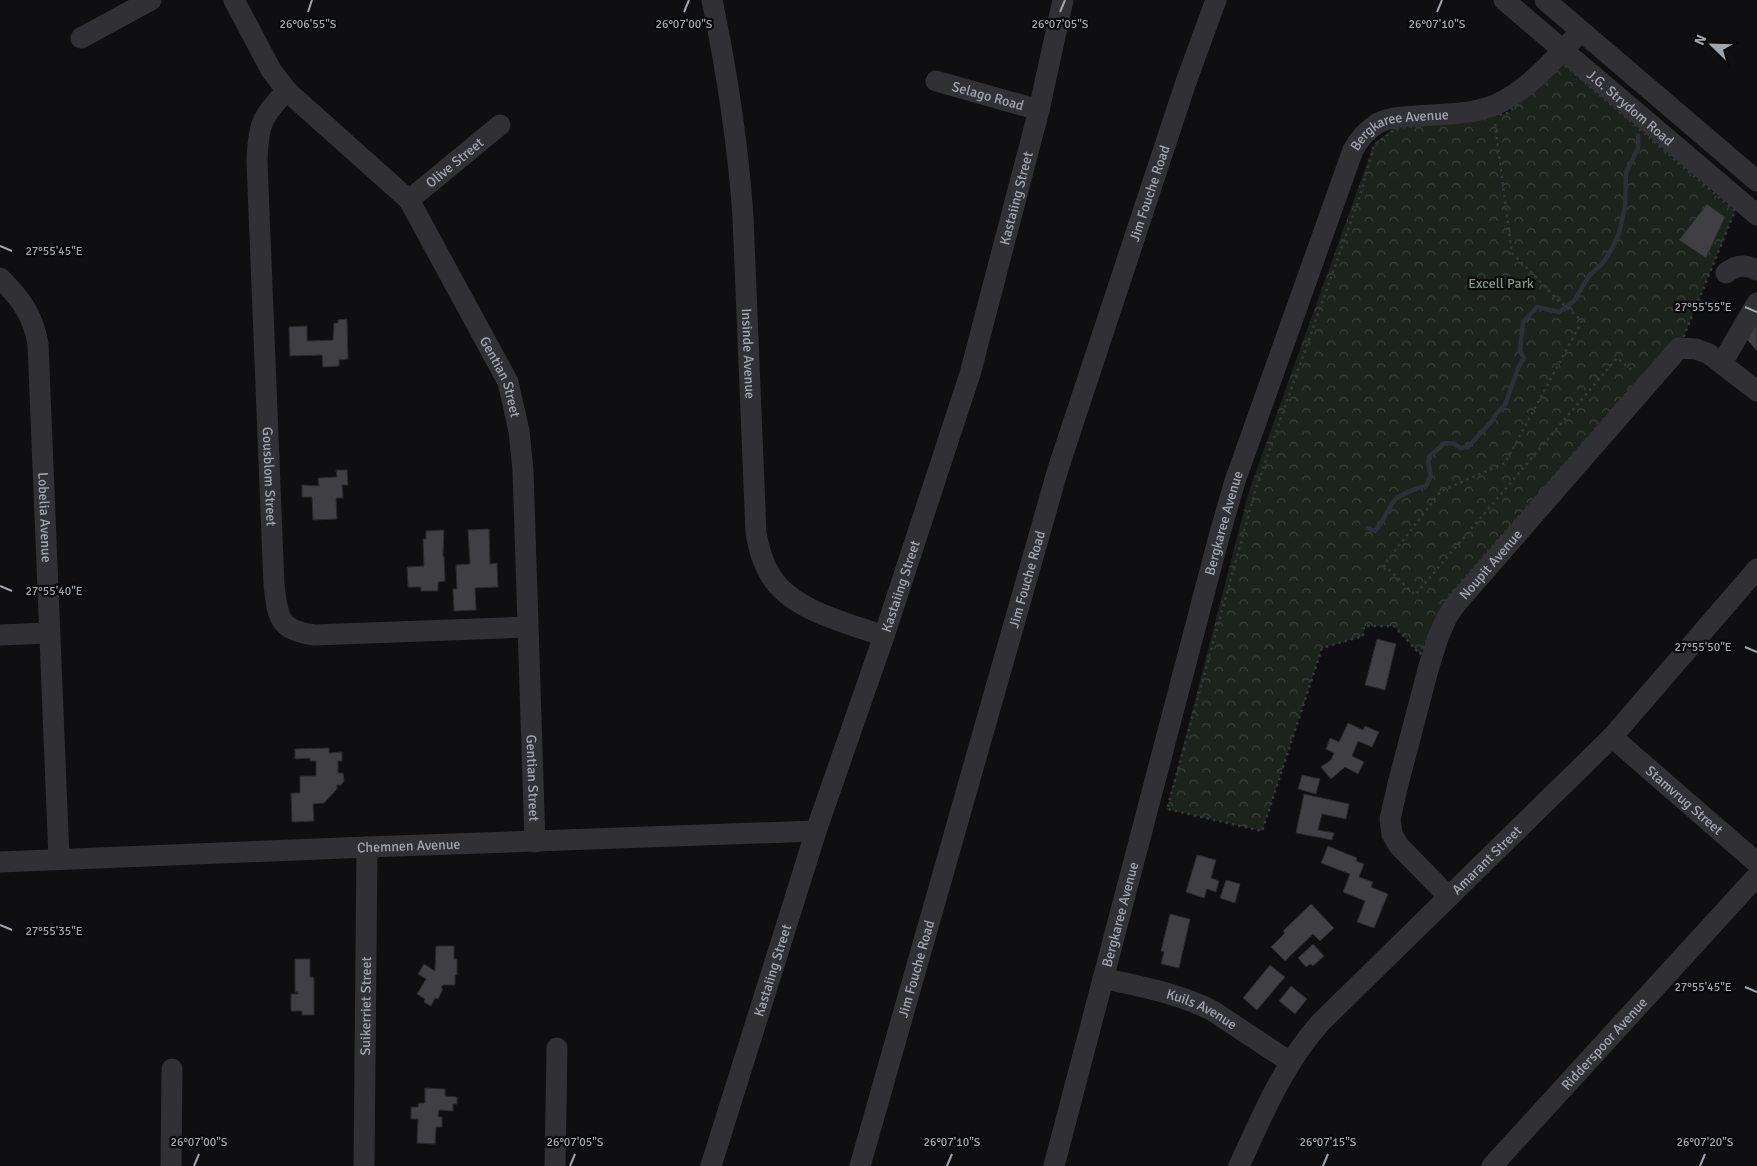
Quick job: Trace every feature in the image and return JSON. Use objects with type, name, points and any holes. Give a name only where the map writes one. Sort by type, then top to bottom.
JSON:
[{"type":"street","points":[[81,38],[151,0]]},
{"type":"street","name":"Gentian Street","points":[[234,0],[271,70],[287,91],[409,200],[508,382],[520,431],[523,470],[535,842]]},
{"type":"street","name":"Insinde Avenue","points":[[712,0],[732,107],[740,167],[756,533],[761,555],[771,577],[782,590],[797,602],[884,636]]},
{"type":"street","name":"Kastaiing Street","points":[[711,1166],[816,831],[884,636],[973,366],[1039,110],[1063,0]]},
{"type":"street","name":"Jim Fouche Road","points":[[860,1166],[1058,469],[1186,82],[1216,0]]},
{"type":"street","name":"J.G. Strydom Road","points":[[1504,0],[1757,214]]},
{"type":"street","name":"J.G. Strydom Road","points":[[1545,0],[1757,181]]},
{"type":"street","name":"Bergkaree Avenue","points":[[1054,1166],[1235,481],[1353,150],[1363,135],[1388,119],[1468,112],[1504,100],[1522,88],[1581,31]]},
{"type":"street","name":"Selago Road","points":[[936,81],[1039,110]]},
{"type":"street","name":"Gousblom Street","points":[[287,91],[267,112],[262,122],[259,133],[257,162],[273,575],[277,611],[283,622],[291,629],[299,633],[314,635],[527,627]]},
{"type":"street","name":"Olive Street","points":[[409,200],[500,125]]},
{"type":"street","points":[[1726,273],[1741,266],[1757,270]]},
{"type":"street","name":"Lobelia Avenue","points":[[0,278],[16,294],[27,310],[35,327],[38,344],[59,860]]},
{"type":"street","points":[[1722,363],[1757,303]]},
{"type":"street","points":[[1680,348],[1702,350],[1722,363],[1757,391]]},
{"type":"street","name":"Noupit Avenue","points":[[1449,897],[1399,846],[1392,834],[1390,820],[1429,666],[1439,635],[1447,617],[1456,605],[1680,348]]},
{"type":"street","name":"Amarant Street","points":[[1239,1166],[1290,1062],[1320,1023],[1612,737],[1757,568]]},
{"type":"street","points":[[0,635],[49,633]]},
{"type":"street","name":"Stamvrug Street","points":[[1612,737],[1757,863]]},
{"type":"street","name":"Chemnen Avenue","points":[[0,862],[816,831]]},
{"type":"street","name":"Suikerriet Street","points":[[364,1166],[367,847]]},
{"type":"street","name":"Ridderspoor Avenue","points":[[1492,1166],[1757,876]]},
{"type":"street","name":"Kuils Avenue","points":[[1103,978],[1200,1004],[1290,1062]]},
{"type":"street","points":[[556,1166],[557,1048]]},
{"type":"street","points":[[171,1166],[172,1069]]},
{"type":"path","points":[[1560,61],[1734,211],[1680,348],[1641,378],[1448,597],[1420,654],[1394,626],[1364,626],[1364,636],[1322,648],[1262,831],[1167,809],[1256,488],[1360,196],[1374,145],[1397,128],[1494,115],[1508,113],[1560,61]]},
{"type":"path","points":[[1494,115],[1512,254],[1582,321],[1505,464],[1441,491],[1384,565],[1415,595],[1617,358],[1641,378]]},
{"type":"green space","name":"Excell Park","points":[[1560,61],[1735,211],[1679,348],[1448,597],[1420,654],[1394,626],[1364,626],[1363,636],[1322,648],[1262,831],[1167,809],[1249,491],[1374,144],[1395,127],[1508,113]]},
{"type":"building","points":[[1707,204],[1725,217],[1706,258],[1679,240]]},
{"type":"building","points":[[347,319],[348,359],[339,360],[339,366],[323,367],[322,355],[290,356],[289,327],[307,326],[307,341],[333,340],[334,323],[338,323],[338,320]]},
{"type":"building","points":[[1757,320],[1757,351],[1742,334]]},
{"type":"building","points":[[336,470],[347,470],[348,485],[342,485],[343,498],[336,498],[337,519],[313,520],[312,497],[302,497],[302,485],[319,486],[318,478],[337,477]]},
{"type":"building","points":[[489,529],[490,564],[497,563],[498,587],[475,588],[476,610],[454,611],[453,589],[457,589],[456,565],[470,564],[468,530]]},
{"type":"building","points":[[444,530],[443,556],[445,581],[438,582],[438,591],[421,591],[421,587],[408,587],[407,567],[424,566],[423,539],[426,539],[426,531]]},
{"type":"building","points":[[1377,639],[1396,644],[1385,690],[1365,685]]},
{"type":"building","points":[[1348,723],[1363,730],[1365,726],[1379,732],[1372,747],[1358,741],[1352,756],[1364,762],[1358,774],[1345,767],[1331,779],[1321,767],[1331,760],[1334,753],[1326,749],[1330,738],[1339,742]]},
{"type":"building","points":[[329,748],[329,753],[342,752],[342,761],[338,761],[338,773],[343,773],[344,781],[341,785],[337,785],[337,789],[324,803],[313,804],[314,821],[292,822],[291,793],[300,793],[300,776],[316,776],[316,761],[310,761],[310,758],[295,759],[295,749]]},
{"type":"building","points":[[1302,775],[1320,779],[1316,794],[1298,789]]},
{"type":"building","points":[[1304,794],[1349,804],[1346,819],[1322,814],[1318,830],[1334,833],[1332,840],[1296,833]]},
{"type":"building","points":[[1328,846],[1357,858],[1356,861],[1364,864],[1359,877],[1373,882],[1371,887],[1388,894],[1374,928],[1357,922],[1365,901],[1343,892],[1350,874],[1321,863]]},
{"type":"building","points":[[1197,855],[1216,860],[1211,878],[1219,881],[1216,892],[1207,889],[1204,898],[1186,892]]},
{"type":"building","points":[[1226,880],[1240,884],[1235,903],[1220,898]]},
{"type":"building","points":[[1311,904],[1334,928],[1320,941],[1313,934],[1285,961],[1271,947],[1285,933],[1283,931]]},
{"type":"building","points":[[1170,914],[1190,919],[1179,968],[1161,964],[1164,952],[1161,951]]},
{"type":"building","points":[[1313,944],[1324,956],[1313,966],[1310,964],[1306,967],[1298,958]]},
{"type":"building","points":[[436,946],[454,946],[454,959],[457,959],[457,975],[455,975],[455,985],[443,985],[438,999],[435,998],[431,1006],[424,1002],[425,999],[417,994],[426,979],[418,974],[424,964],[435,971]]},
{"type":"building","points":[[295,959],[310,959],[310,977],[314,979],[314,1015],[302,1015],[302,1011],[291,1011],[291,994],[298,994],[298,992],[295,992]]},
{"type":"building","points":[[1270,965],[1285,977],[1257,1010],[1243,998]]},
{"type":"building","points":[[1291,986],[1307,999],[1295,1014],[1279,1001]]},
{"type":"building","points":[[425,1088],[445,1089],[445,1096],[457,1097],[457,1104],[453,1104],[453,1111],[439,1110],[438,1117],[442,1117],[442,1127],[436,1127],[435,1144],[417,1143],[418,1119],[411,1119],[411,1107],[418,1107],[419,1103],[425,1103]]},
{"type":"waterway","points":[[1368,528],[1375,531],[1396,499],[1400,496],[1426,486],[1431,476],[1428,462],[1431,455],[1445,443],[1455,444],[1460,448],[1468,447],[1505,405],[1518,368],[1524,358],[1520,351],[1523,322],[1537,307],[1559,312],[1574,301],[1589,276],[1602,264],[1613,247],[1619,233],[1625,207],[1626,173],[1638,148],[1638,136]]}]
